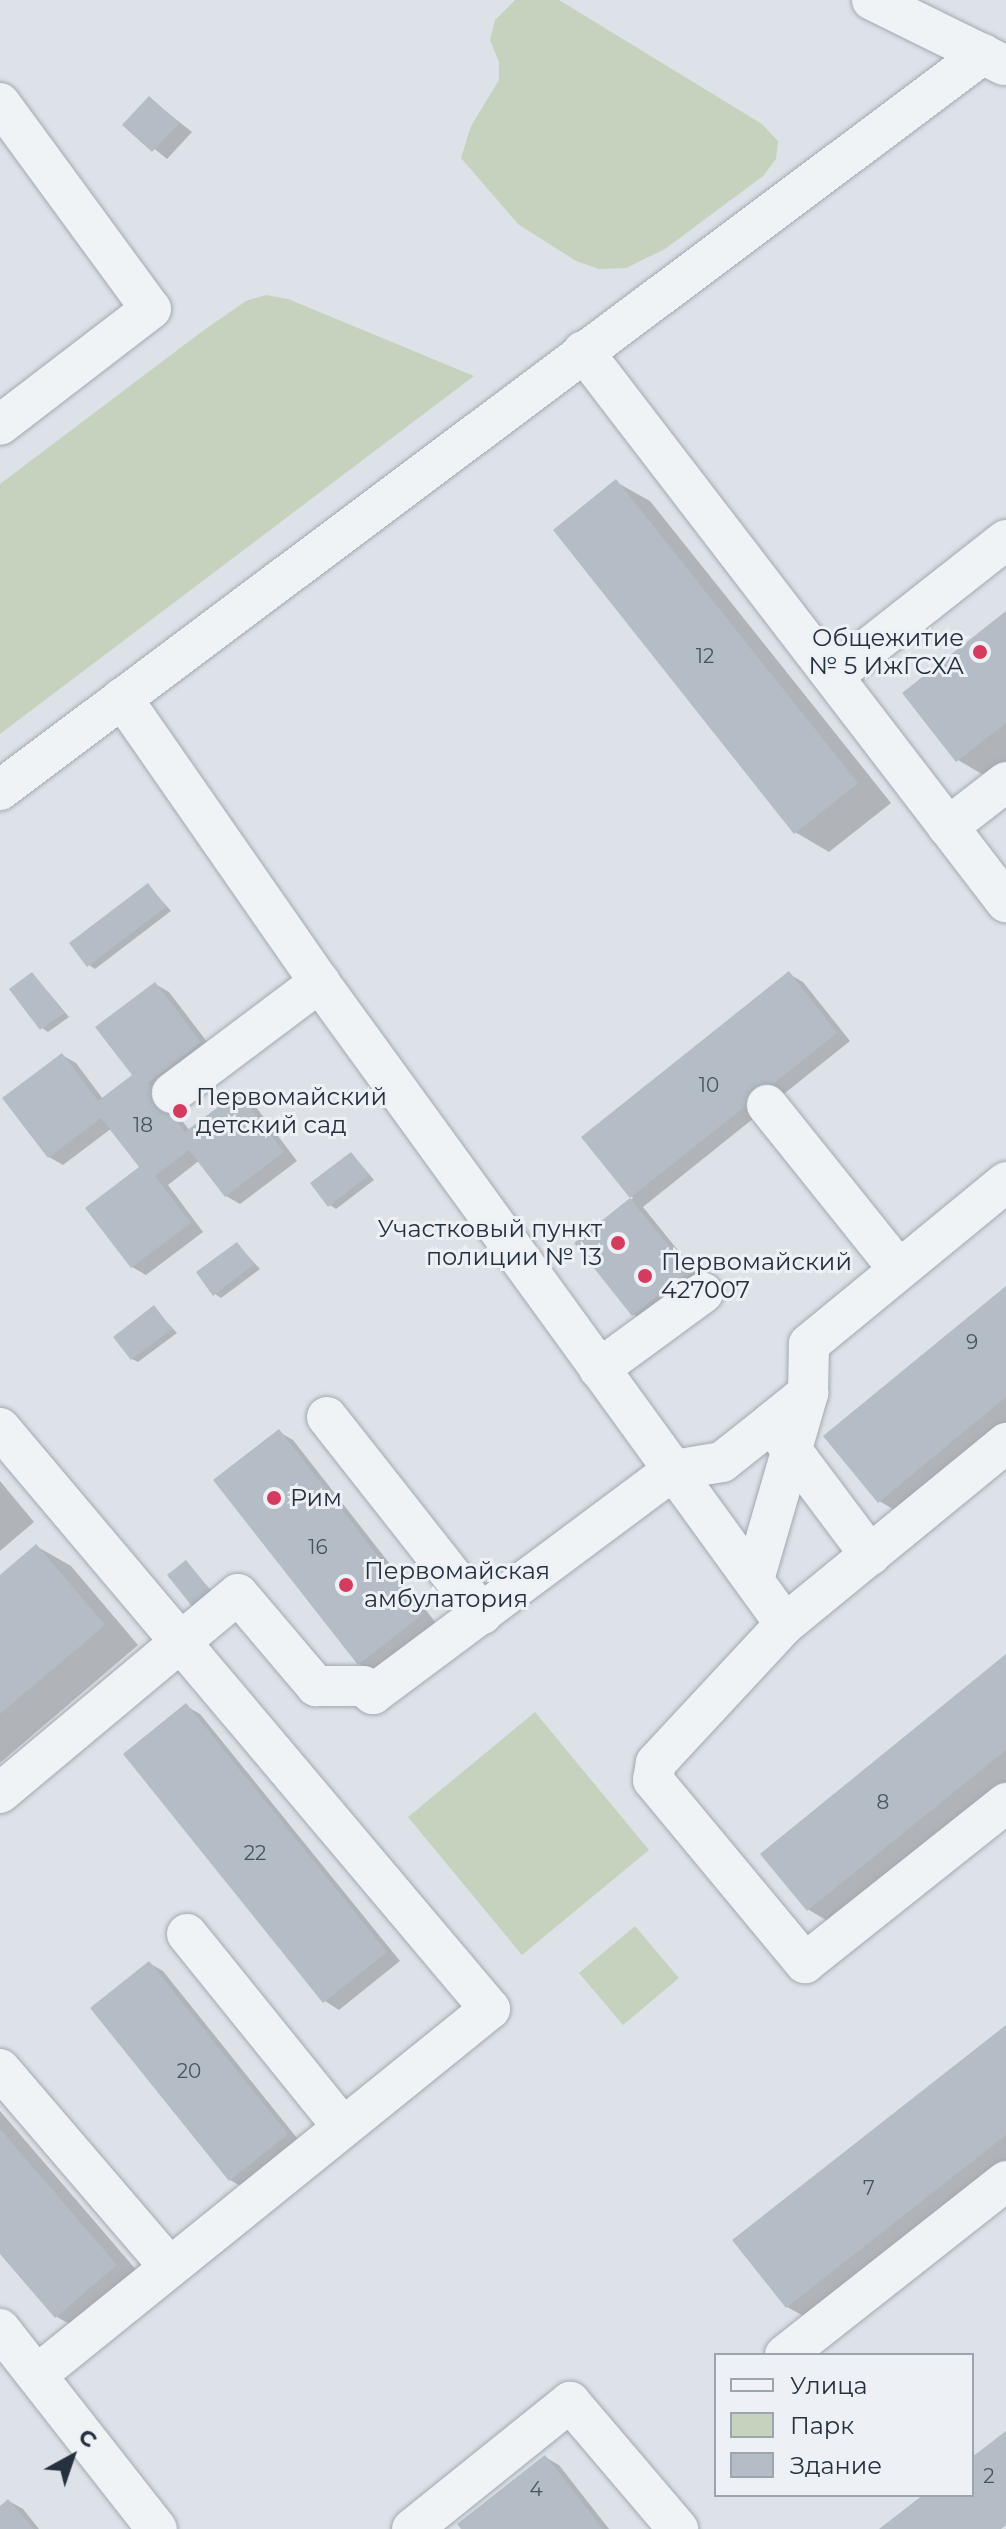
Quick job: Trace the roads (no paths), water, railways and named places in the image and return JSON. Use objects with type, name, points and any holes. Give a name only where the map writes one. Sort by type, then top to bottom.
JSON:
[{"type":"street","points":[[0,790],[583,351],[995,60],[872,0]]},
{"type":"street","points":[[0,103],[151,309],[0,425]]},
{"type":"street","points":[[583,351],[1006,902]]},
{"type":"street","points":[[833,676],[1006,540]]},
{"type":"street","points":[[122,698],[320,982],[599,1369],[755,1576],[785,1624]]},
{"type":"street","points":[[948,827],[1006,782]]},
{"type":"street","points":[[172,1093],[320,982]]},
{"type":"street","points":[[767,1105],[899,1270]]},
{"type":"street","points":[[755,1576],[782,1437],[808,1393],[809,1344],[1006,1182]]},
{"type":"street","points":[[599,1369],[703,1293]]},
{"type":"street","points":[[327,1417],[482,1614]]},
{"type":"street","points":[[0,1428],[490,2009],[38,2374]]},
{"type":"street","points":[[0,1793],[238,1594],[316,1686],[363,1686],[373,1694],[674,1470],[722,1462],[782,1437]]},
{"type":"street","points":[[782,1437],[870,1555]]},
{"type":"street","points":[[1006,1443],[785,1624],[656,1763],[653,1780],[805,1963],[1006,1803]]},
{"type":"street","points":[[187,1934],[343,2127]]},
{"type":"street","points":[[0,2069],[170,2267]]},
{"type":"street","points":[[788,2353],[1006,2181]]},
{"type":"street","points":[[0,2329],[157,2529]]},
{"type":"street","points":[[412,2529],[570,2402],[678,2529]]},
{"type":"place","name":"Общежитие № 5 ИжГСХА","points":[[980,652]]},
{"type":"place","name":"Первомайский детский сад","points":[[180,1111]]},
{"type":"place","name":"Участковый пункт полиции № 13","points":[[618,1243]]},
{"type":"place","name":"Первомайский 427007","points":[[645,1276]]},
{"type":"place","name":"Рим","points":[[274,1498]]},
{"type":"place","name":"Первомайская амбулатория","points":[[346,1585]]}]
